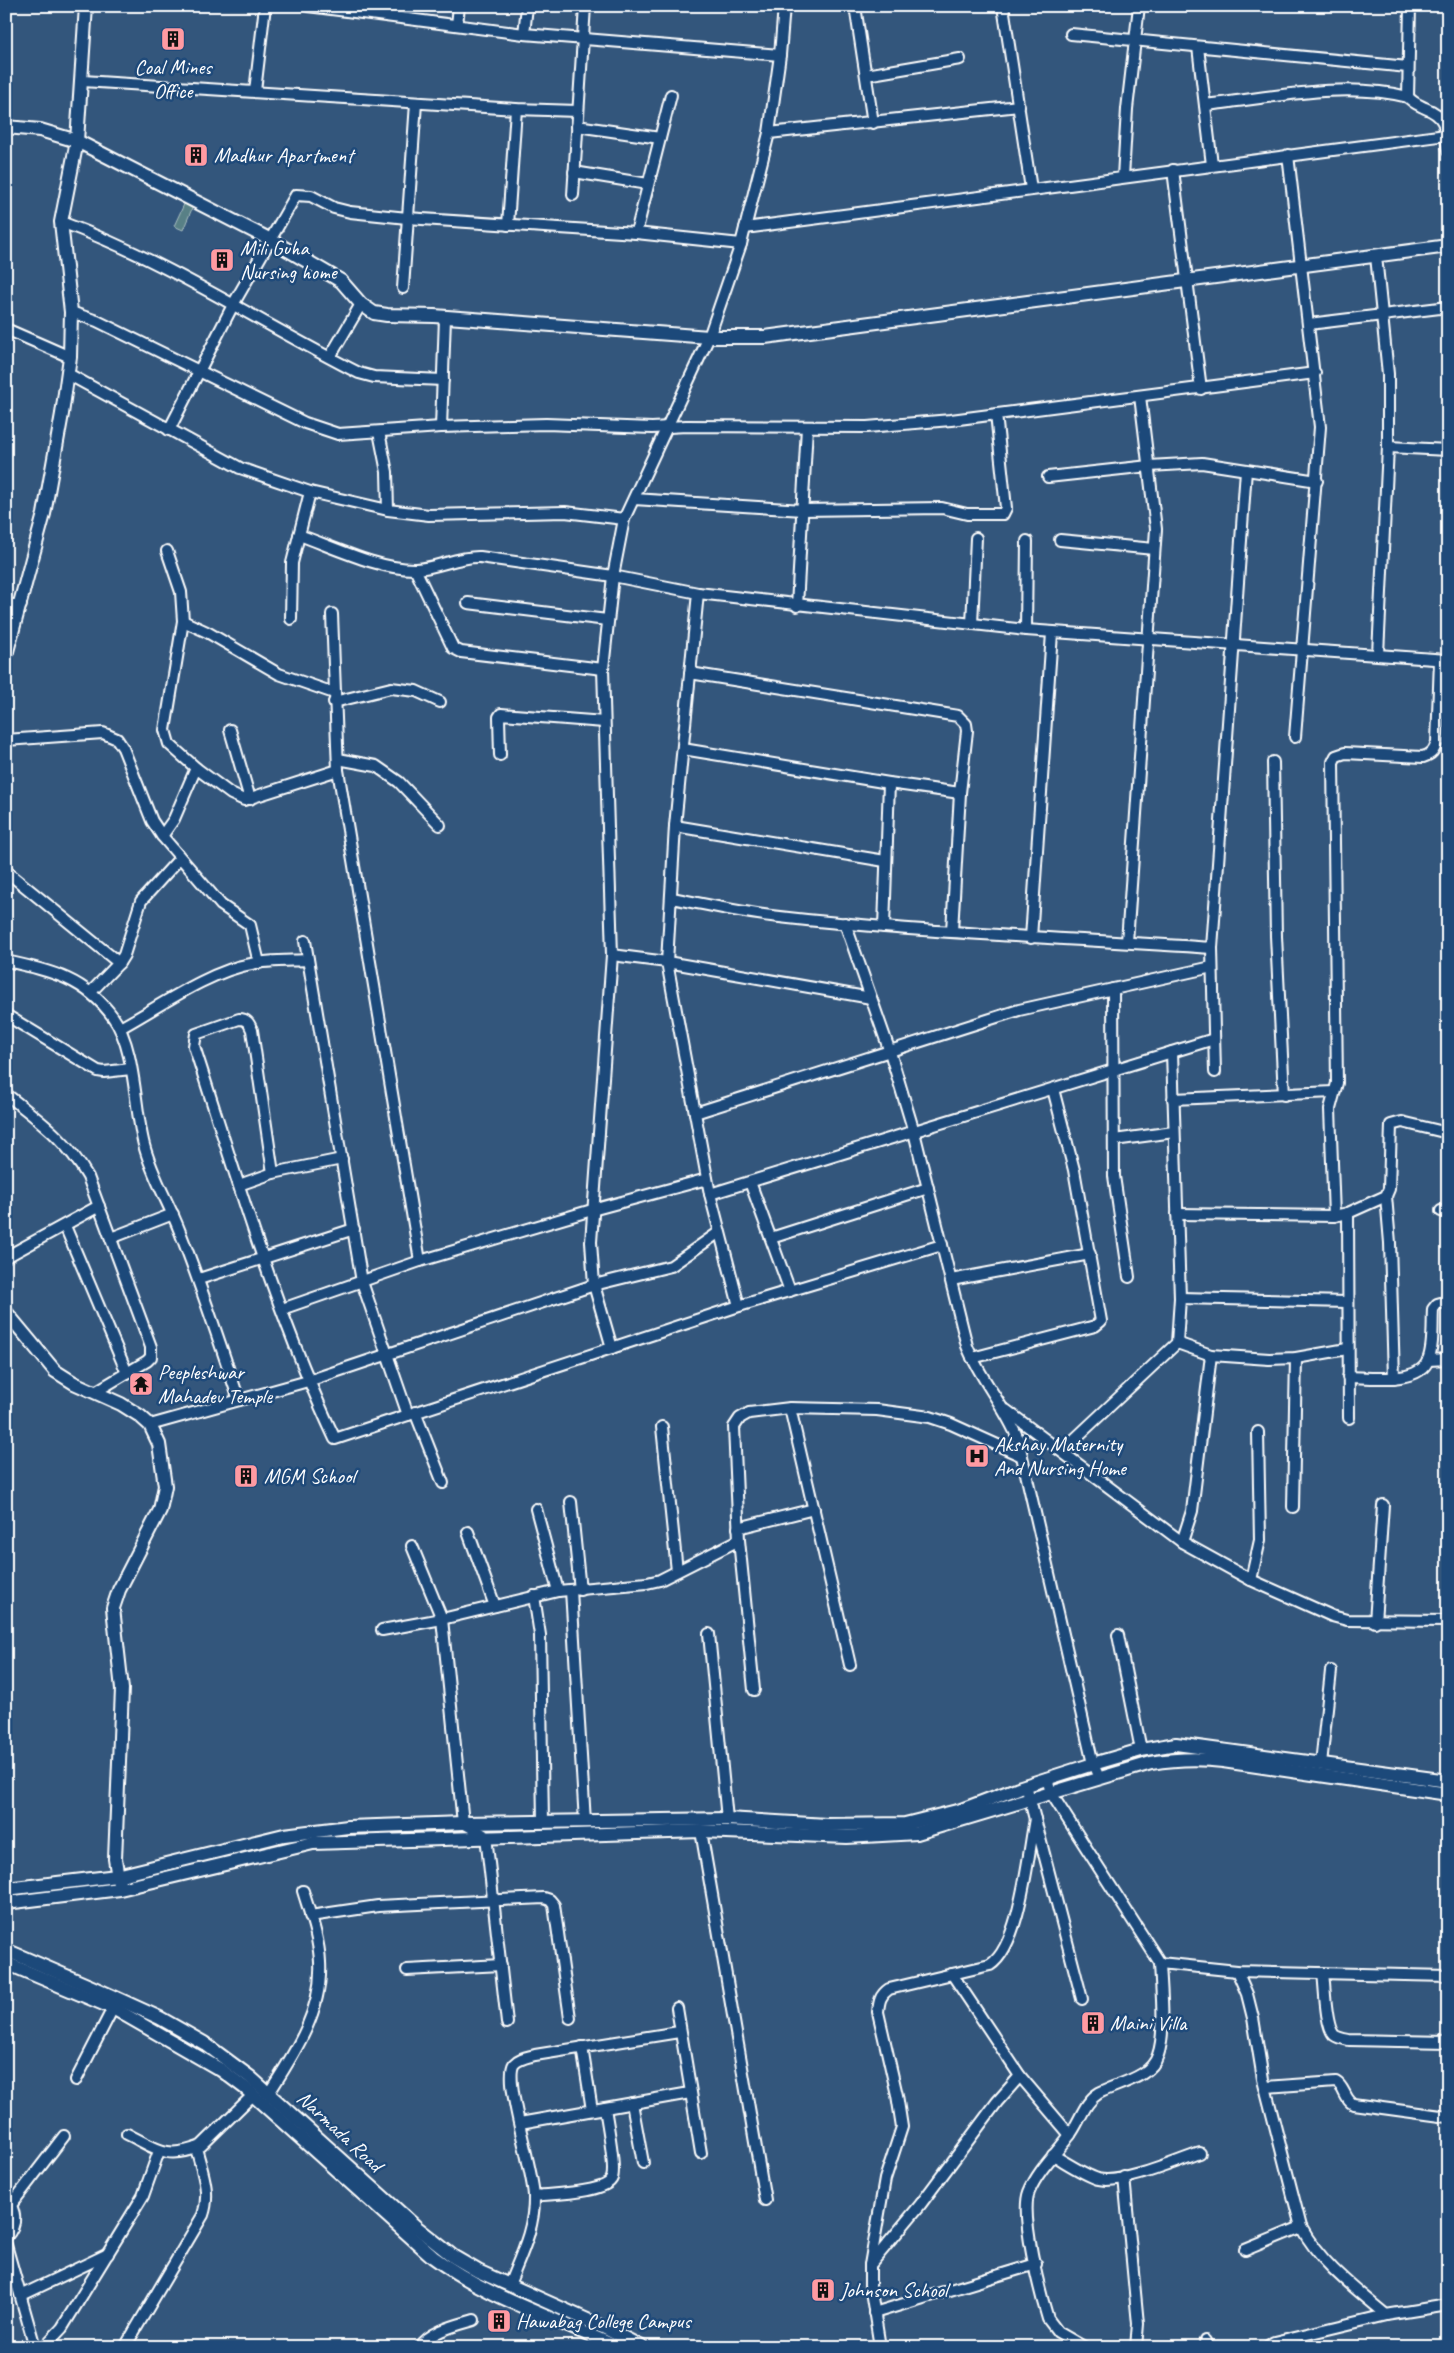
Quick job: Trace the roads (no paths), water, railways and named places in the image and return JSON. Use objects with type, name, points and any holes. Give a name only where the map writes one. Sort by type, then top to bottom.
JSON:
[{"type":"street","points":[[6,655],[44,514],[68,374],[71,312],[61,222],[77,141],[86,6]]},
{"type":"street","points":[[255,91],[265,6]]},
{"type":"street","points":[[308,6],[354,9],[524,34],[780,55]]},
{"type":"street","points":[[457,25],[459,6]]},
{"type":"street","points":[[524,34],[527,6]]},
{"type":"street","points":[[573,195],[585,6]]},
{"type":"street","points":[[612,1348],[594,1285],[591,1259],[592,1210],[612,955],[603,669],[607,620],[624,518],[709,337],[741,244],[769,134],[780,55],[784,6]]},
{"type":"street","points":[[855,6],[873,123]]},
{"type":"street","points":[[1003,6],[1031,189]]},
{"type":"street","points":[[1124,176],[1126,109],[1139,6]]},
{"type":"street","points":[[1408,97],[1410,6]]},
{"type":"street","points":[[1071,34],[1408,67]]},
{"type":"street","points":[[1198,47],[1212,165]]},
{"type":"street","points":[[866,75],[960,60]]},
{"type":"street","points":[[82,81],[416,103],[578,111]]},
{"type":"street","points":[[1205,105],[1356,89],[1386,91],[1408,97],[1412,102],[1441,116],[1448,151]]},
{"type":"street","points":[[636,233],[671,95]]},
{"type":"street","points":[[403,288],[406,218],[416,103]]},
{"type":"street","points":[[769,134],[1019,106]]},
{"type":"street","points":[[508,225],[516,109]]},
{"type":"street","points":[[577,126],[660,138]]},
{"type":"street","points":[[6,127],[40,130],[77,141],[269,239],[340,281],[362,304],[374,313],[387,316],[445,318],[709,337],[765,337],[1448,246]]},
{"type":"street","points":[[745,228],[1124,176],[1446,135]]},
{"type":"street","points":[[1288,155],[1320,427],[1295,738]]},
{"type":"street","points":[[1174,170],[1201,389]]},
{"type":"street","points":[[574,172],[648,184]]},
{"type":"street","points":[[169,430],[234,303],[269,239],[296,195],[302,194],[334,208],[350,212],[406,218],[636,233],[741,244]]},
{"type":"street","points":[[61,222],[114,245],[234,303],[359,373],[374,377],[443,380]]},
{"type":"street","points":[[1376,256],[1388,374],[1388,447],[1378,654]]},
{"type":"street","points":[[330,358],[362,304]]},
{"type":"street","points":[[1309,324],[1448,307]]},
{"type":"street","points":[[71,312],[97,321],[305,423],[338,434],[441,427],[546,424],[652,428],[867,427],[996,414],[1315,373]]},
{"type":"street","points":[[441,427],[445,318]]},
{"type":"street","points":[[6,329],[70,357]]},
{"type":"street","points":[[68,374],[240,468],[310,492],[388,510],[428,515],[564,512],[624,518]]},
{"type":"street","points":[[1127,942],[1155,511],[1140,396]]},
{"type":"street","points":[[634,499],[803,510],[942,508],[967,514],[1002,514],[1006,508],[996,414]]},
{"type":"street","points":[[797,606],[807,427]]},
{"type":"street","points":[[379,432],[387,472],[388,510]]},
{"type":"street","points":[[1388,447],[1448,450]]},
{"type":"street","points":[[1048,477],[1149,466],[1202,463],[1317,481]]},
{"type":"street","points":[[1215,1072],[1212,948],[1246,470]]},
{"type":"street","points":[[291,619],[291,570],[310,492]]},
{"type":"street","points":[[299,534],[383,564],[415,569],[440,566],[470,557],[613,576],[698,593],[797,606],[1052,633],[1444,660],[1437,742],[1430,755],[1423,757],[1345,752],[1336,756],[1334,762],[1337,1083],[1330,1109],[1334,1216]]},
{"type":"street","points":[[972,624],[976,538]]},
{"type":"street","points":[[1060,540],[1154,549]]},
{"type":"street","points":[[1026,630],[1027,541]]},
{"type":"street","points":[[167,551],[181,592],[183,621],[165,738],[168,744],[196,768],[238,798],[250,799],[338,764],[376,766],[399,782],[440,825]]},
{"type":"street","points":[[415,569],[453,648],[461,652],[603,669]]},
{"type":"street","points":[[698,593],[675,826],[667,962],[718,1233],[739,1306]]},
{"type":"street","points":[[468,603],[607,620]]},
{"type":"street","points":[[6,605],[21,605]]},
{"type":"street","points":[[332,614],[338,764],[420,1261]]},
{"type":"street","points":[[183,621],[207,632],[279,674],[334,697],[391,688],[416,691],[440,702]]},
{"type":"street","points":[[1031,938],[1052,633]]},
{"type":"street","points":[[690,673],[958,716],[966,724],[967,731],[960,792],[952,931]]},
{"type":"street","points":[[500,755],[498,717],[501,714],[604,722]]},
{"type":"street","points":[[230,730],[250,799]]},
{"type":"street","points":[[6,740],[79,734],[111,735],[117,739],[123,748],[152,821],[180,858],[221,905],[250,925],[259,963]]},
{"type":"street","points":[[683,749],[889,783],[960,792]]},
{"type":"street","points":[[1273,762],[1276,936],[1284,1095]]},
{"type":"street","points":[[162,836],[174,818],[196,768]]},
{"type":"street","points":[[884,927],[889,783]]},
{"type":"street","points":[[675,826],[885,861]]},
{"type":"street","points":[[91,992],[119,963],[141,901],[180,858]]},
{"type":"street","points":[[6,871],[119,963]]},
{"type":"street","points":[[671,898],[770,916],[884,927],[1031,938],[1212,948]]},
{"type":"street","points":[[845,923],[890,1052],[914,1132],[972,1358],[1004,1408],[1018,1439],[1093,1764],[1099,1778]]},
{"type":"street","points":[[305,941],[362,1282],[386,1355],[443,1483]]},
{"type":"street","points":[[612,955],[667,962],[871,998]]},
{"type":"street","points":[[120,1028],[212,977],[242,966],[308,960]]},
{"type":"street","points":[[6,961],[52,972],[72,980],[91,992],[120,1028],[131,1069],[143,1144],[151,1167],[173,1214],[198,1280],[239,1400]]},
{"type":"street","points":[[694,1113],[1019,1010],[1212,967]]},
{"type":"street","points":[[1113,989],[1115,1190],[1129,1277]]},
{"type":"street","points":[[6,1015],[98,1071],[131,1069]]},
{"type":"street","points":[[272,1174],[252,1030],[245,1019],[202,1030],[196,1034],[194,1039],[239,1184],[308,1381],[335,1439],[739,1306],[942,1245]]},
{"type":"street","points":[[710,1194],[1214,1039]]},
{"type":"street","points":[[1063,1450],[1177,1343],[1180,1298],[1172,1052]]},
{"type":"street","points":[[972,1358],[1099,1324],[1102,1317],[1074,1170],[1053,1089]]},
{"type":"street","points":[[1173,1099],[1334,1092]]},
{"type":"street","points":[[6,1094],[58,1136],[75,1154],[88,1177],[151,1347],[150,1358],[147,1361],[95,1392]]},
{"type":"street","points":[[1394,1378],[1390,1243],[1386,1196],[1389,1189],[1391,1125],[1402,1122],[1448,1132]]},
{"type":"street","points":[[1114,1140],[1174,1132]]},
{"type":"street","points":[[239,1184],[272,1174],[342,1158]]},
{"type":"street","points":[[282,1309],[420,1261],[592,1210],[707,1179]]},
{"type":"street","points":[[750,1182],[790,1291]]},
{"type":"street","points":[[771,1238],[928,1188]]},
{"type":"street","points":[[1177,1214],[1334,1216],[1348,1213],[1386,1196]]},
{"type":"street","points":[[6,1257],[99,1206]]},
{"type":"street","points":[[1348,1213],[1347,1349],[1349,1418]]},
{"type":"street","points":[[111,1238],[173,1214]]},
{"type":"street","points":[[65,1226],[126,1373]]},
{"type":"street","points":[[198,1280],[354,1229]]},
{"type":"street","points":[[150,1425],[308,1381],[594,1285],[671,1266],[718,1233]]},
{"type":"street","points":[[951,1280],[1090,1254]]},
{"type":"street","points":[[1180,1298],[1347,1302]]},
{"type":"street","points":[[1348,1377],[1394,1378],[1417,1372],[1428,1360],[1433,1309],[1437,1304],[1448,1301]]},
{"type":"street","points":[[6,1312],[55,1371],[121,1404],[150,1425],[159,1444],[165,1486],[160,1510],[119,1590],[113,1616],[122,1689],[115,1859],[119,1882]]},
{"type":"street","points":[[1177,1343],[1211,1354],[1269,1359],[1296,1358],[1347,1349]]},
{"type":"street","points":[[1182,1542],[1192,1511],[1211,1354]]},
{"type":"street","points":[[1293,1507],[1296,1358]]},
{"type":"street","points":[[1428,1360],[1448,1359]]},
{"type":"street","points":[[754,1690],[738,1528],[734,1427],[740,1418],[750,1413],[790,1408],[877,1410],[930,1417],[951,1424],[1022,1456]]},
{"type":"street","points":[[790,1408],[850,1665]]},
{"type":"street","points":[[1004,1408],[1063,1450],[1159,1527],[1182,1542],[1251,1580],[1332,1616],[1348,1620],[1375,1622],[1448,1621]]},
{"type":"street","points":[[662,1427],[677,1571]]},
{"type":"street","points":[[1251,1580],[1260,1540],[1258,1432]]},
{"type":"street","points":[[571,1502],[585,1822]]},
{"type":"street","points":[[1375,1622],[1383,1505]]},
{"type":"street","points":[[536,1509],[558,1591]]},
{"type":"street","points":[[738,1528],[814,1509]]},
{"type":"street","points":[[468,1532],[495,1606]]},
{"type":"street","points":[[382,1630],[442,1620],[558,1591],[646,1583],[677,1571],[739,1540]]},
{"type":"street","points":[[412,1546],[442,1620],[463,1823]]},
{"type":"street","points":[[534,1596],[540,1635],[543,1822]]},
{"type":"street","points":[[709,1634],[727,1819]]},
{"type":"street","points":[[1118,1635],[1141,1750]]},
{"type":"street","points":[[1321,1764],[1332,1672]]},
{"type":"street","points":[[6,1889],[119,1882],[284,1835],[348,1828],[463,1823],[727,1819],[827,1825],[905,1824],[961,1810],[1026,1785],[1093,1764],[1141,1750],[1176,1744],[1448,1781]]},
{"type":"street","points":[[6,1903],[313,1843],[486,1836],[701,1831],[847,1837],[901,1835],[940,1827],[1150,1763],[1196,1758],[1448,1794]]},
{"type":"street","points":[[1047,1778],[1051,1793],[1160,1963],[1161,2035],[1159,2054],[1153,2065],[1143,2073],[1093,2098],[1070,2135],[1034,2182],[1026,2207],[1045,2311],[1050,2324],[1058,2332],[1084,2347]]},
{"type":"street","points":[[1026,1785],[1082,1998]]},
{"type":"street","points":[[880,2347],[874,2313],[870,2265],[885,2179],[902,2127],[897,2095],[878,2012],[879,2001],[881,1996],[889,1990],[990,1965],[998,1960],[1017,1918],[1035,1819]]},
{"type":"street","points":[[463,1823],[486,1836]]},
{"type":"street","points":[[701,1831],[765,2200]]},
{"type":"street","points":[[486,1836],[507,2023]]},
{"type":"street","points":[[269,2093],[294,2054],[317,1998],[320,1960],[303,1891]]},
{"type":"street","points":[[310,1916],[378,1906],[493,1902],[544,1898],[550,1900],[554,1905],[570,2018]]},
{"type":"street","name":"Narmada Road","points":[[6,1950],[160,2018],[204,2043],[269,2093],[415,2226],[454,2257],[509,2285],[603,2327],[642,2347]]},
{"type":"street","points":[[6,1963],[113,2008],[206,2060],[253,2095],[434,2257],[454,2272],[485,2290],[616,2347]]},
{"type":"street","points":[[1160,1963],[1237,1971],[1448,1976]]},
{"type":"street","points":[[407,1970],[501,1965]]},
{"type":"street","points":[[1237,1971],[1247,1994],[1253,2018],[1257,2050],[1301,2227],[1309,2243],[1330,2268],[1386,2315]]},
{"type":"street","points":[[1323,1973],[1328,2021],[1333,2033],[1338,2037],[1349,2040],[1448,2042]]},
{"type":"street","points":[[952,1974],[1020,2076],[1070,2135]]},
{"type":"street","points":[[76,2080],[113,2008]]},
{"type":"street","points":[[677,2008],[679,2032],[700,2152]]},
{"type":"street","points":[[509,2285],[528,2239],[534,2214],[534,2196],[512,2089],[511,2074],[514,2065],[520,2060],[535,2055],[679,2032]]},
{"type":"street","points":[[582,2047],[592,2110]]},
{"type":"street","points":[[870,2265],[944,2174],[997,2102],[1020,2076]]},
{"type":"street","points":[[1266,2087],[1336,2082],[1341,2084],[1347,2099],[1353,2104],[1448,2116]]},
{"type":"street","points":[[520,2123],[690,2094]]},
{"type":"street","points":[[126,2134],[159,2150],[179,2153],[196,2148],[201,2146],[253,2095]]},
{"type":"street","points":[[632,2103],[642,2163]]},
{"type":"street","points":[[534,2196],[595,2189],[608,2185],[611,2181],[613,2169],[605,2108]]},
{"type":"street","points":[[6,2237],[15,2223],[9,2200],[64,2136]]},
{"type":"street","points":[[125,2347],[205,2209],[206,2191],[196,2148]]},
{"type":"street","points":[[44,2347],[62,2328],[143,2196],[159,2150]]},
{"type":"street","points":[[1053,2155],[1097,2178],[1109,2180],[1200,2153]]},
{"type":"street","points":[[1124,2177],[1138,2324],[1136,2347]]},
{"type":"street","points":[[1245,2250],[1301,2227]]},
{"type":"street","points":[[6,2245],[36,2347]]},
{"type":"street","points":[[22,2295],[109,2253]]},
{"type":"street","points":[[874,2313],[1036,2264]]},
{"type":"street","points":[[1267,2347],[1274,2342],[1386,2315],[1448,2305]]},
{"type":"street","points":[[420,2347],[424,2341],[445,2330],[474,2320]]},
{"type":"place","name":"Coal Mines Office","points":[[173,39]]},
{"type":"place","name":"Madhur Apartment","points":[[196,155]]},
{"type":"place","name":"Mili Guha Nursing home","points":[[222,260]]},
{"type":"place","name":"Peepleshwar Mahadev Temple","points":[[141,1384]]},
{"type":"place","name":"Akshay Maternity And Nursing Home","points":[[977,1456]]},
{"type":"place","name":"MGM School","points":[[246,1476]]},
{"type":"place","name":"Maini Villa","points":[[1093,2023]]},
{"type":"place","name":"Johnson School","points":[[823,2290]]},
{"type":"place","name":"Hawabag College Campus","points":[[499,2321]]}]
